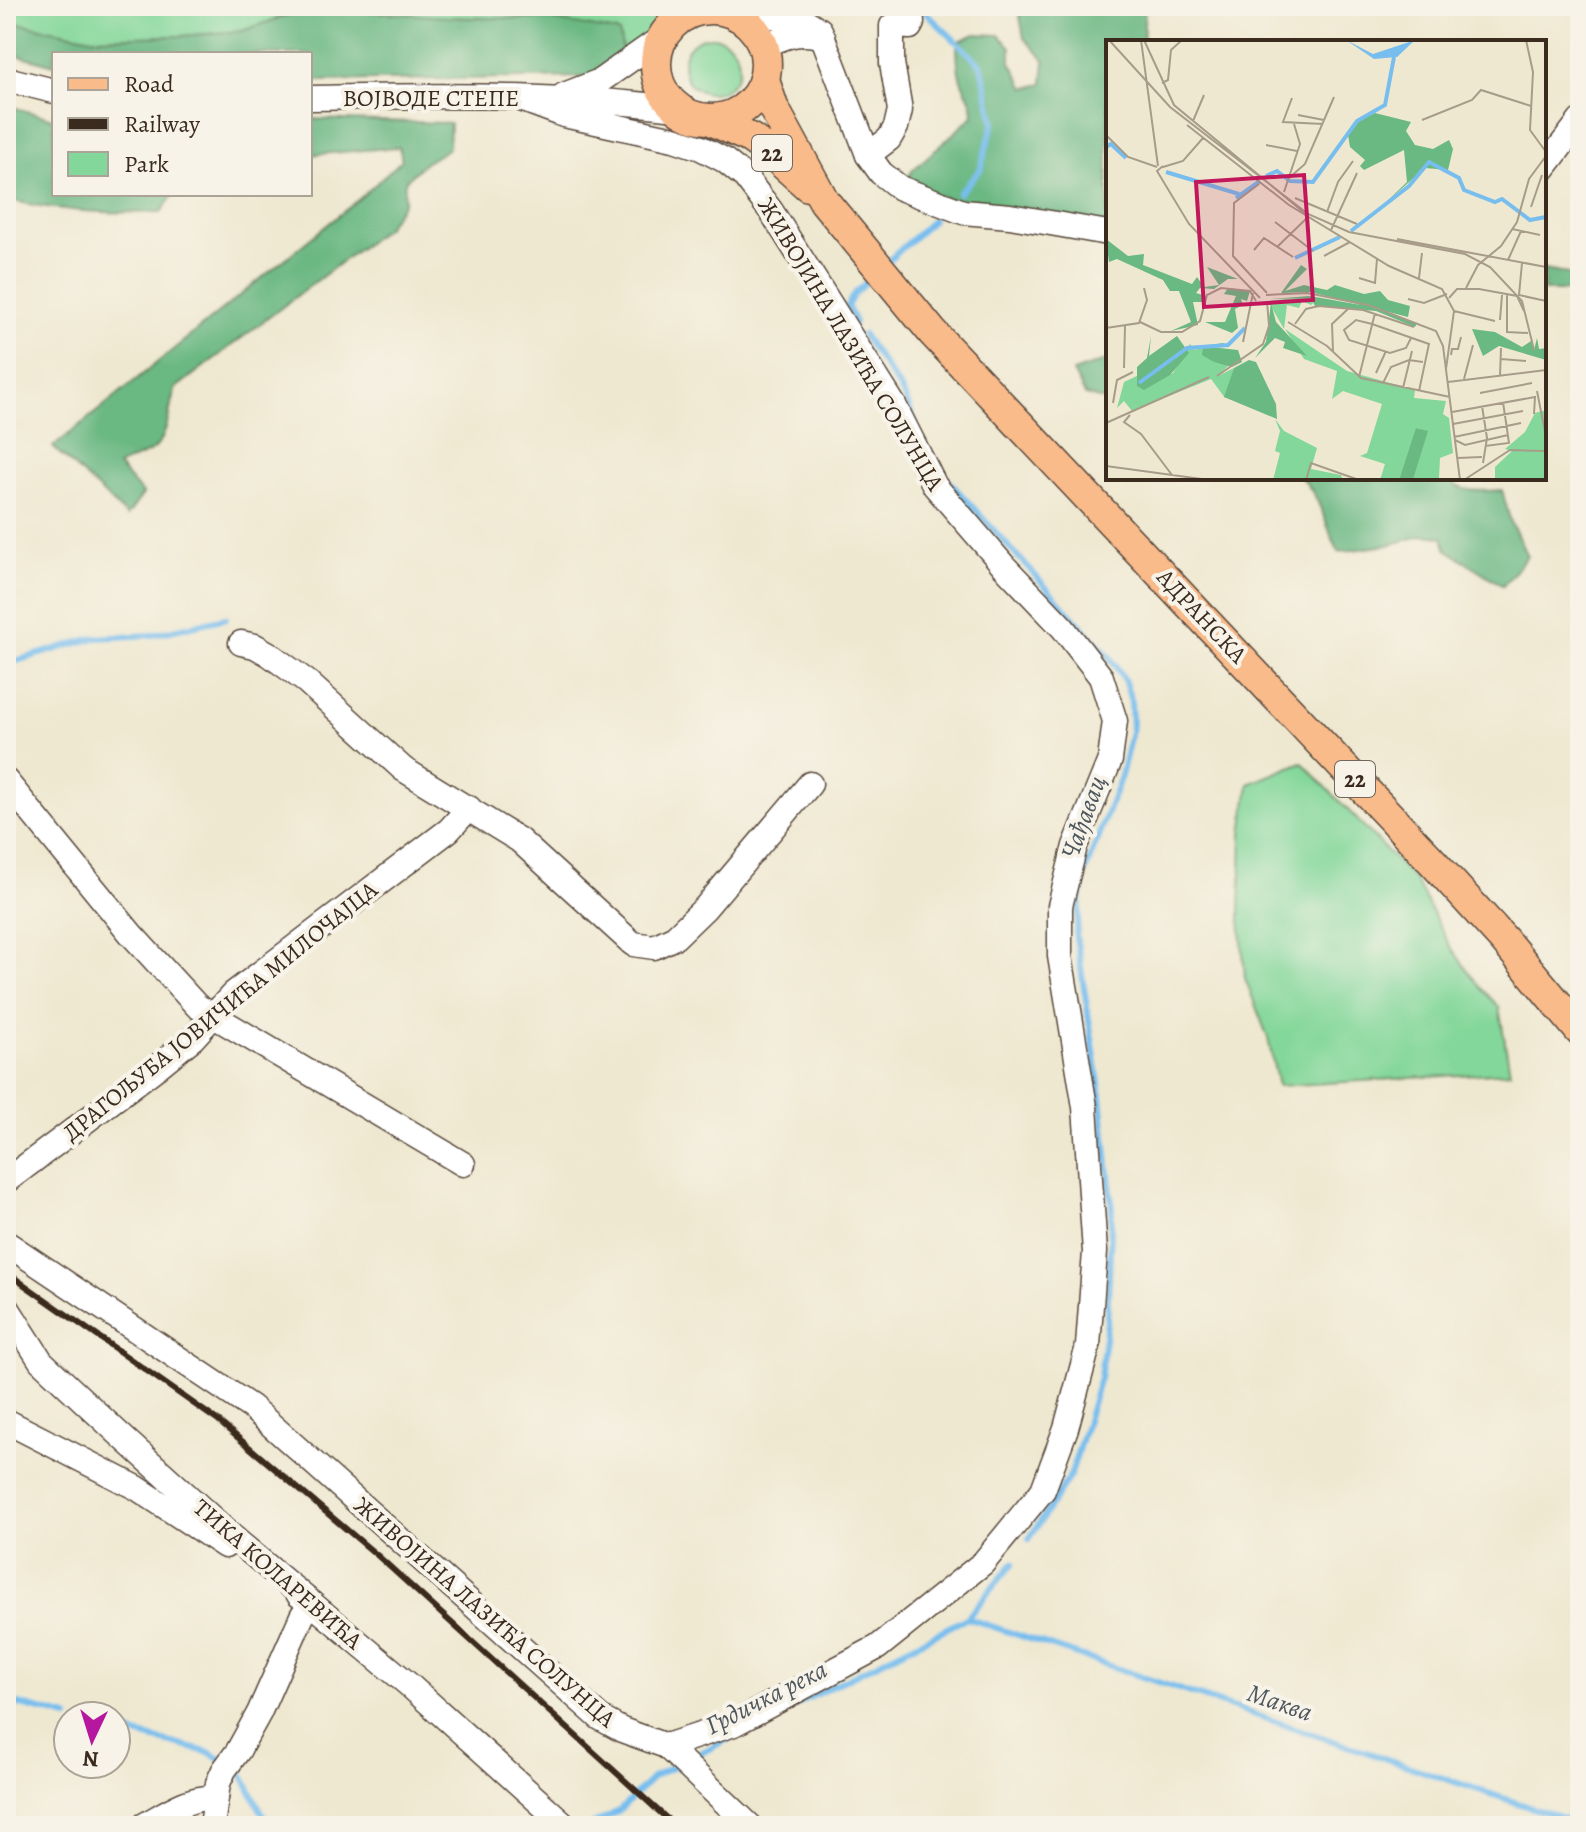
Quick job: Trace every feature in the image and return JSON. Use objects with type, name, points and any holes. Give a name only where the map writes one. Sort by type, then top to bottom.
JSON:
[{"type":"main road","points":[[677,108],[662,92],[655,71],[657,49],[665,25],[699,10],[718,9],[737,14],[753,28],[763,47]]},
{"type":"main road","name":"22","points":[[677,108],[687,114],[709,119],[739,112],[755,98],[764,80],[766,58],[763,47]]},
{"type":"main road","name":"АДРАНСКА","points":[[764,80],[773,107],[824,201]]},
{"type":"main road","name":"АДРАНСКА","points":[[709,119],[750,138],[770,152],[824,201],[962,364],[1431,860],[1580,1031]]},
{"type":"street","points":[[868,155],[889,139],[896,127],[900,110],[892,63],[892,26],[910,27],[911,6]]},
{"type":"street","points":[[737,14],[799,17],[815,25],[823,37],[868,155],[881,173],[900,188],[963,212],[1010,216],[1106,233]]},
{"type":"street","name":"ВОЈВОДЕ СТЕПЕ","points":[[552,99],[600,81],[665,25]]},
{"type":"street","points":[[763,47],[792,34],[807,33],[823,37]]},
{"type":"street","points":[[6,79],[52,90]]},
{"type":"street","name":"ВОЈВОДЕ СТЕПЕ","points":[[312,98],[552,99],[677,108]]},
{"type":"street","name":"ЖИВОЈИНА ЛАЗИЋА СОЛУНЦА","points":[[6,1243],[251,1407],[600,1718],[670,1750],[734,1724],[878,1647],[983,1563],[1043,1490],[1066,1428],[1088,1346],[1095,1252],[1085,1107],[1060,956],[1060,906],[1075,846],[1110,760],[1115,721],[1101,677],[1063,628],[935,486],[894,405],[771,211],[745,177],[724,160],[701,148],[674,139],[564,115],[521,99]]},
{"type":"street","points":[[1546,165],[1580,121]]},
{"type":"street","points":[[241,643],[269,654],[307,682],[403,769],[519,840],[633,944],[654,947],[675,937],[705,908],[810,784]]},
{"type":"street","points":[[6,781],[131,934],[187,996],[212,1016],[463,1164]]},
{"type":"street","name":"ДРАГОЉУБА ЈОВИЧИЋА МИЛОЧАЈЦА","points":[[6,1181],[156,1068],[193,1038],[233,994],[449,830],[469,808]]},
{"type":"street","name":"ТИКА КОЛАРЕВИЋА","points":[[6,1306],[41,1361],[236,1540],[408,1684],[566,1826]]},
{"type":"street","points":[[6,1421],[137,1488],[311,1603],[302,1616],[259,1713],[231,1761],[216,1798],[212,1826]]},
{"type":"street","points":[[670,1750],[750,1826]]},
{"type":"street","points":[[143,1826],[190,1801],[216,1798]]},
{"type":"green space","points":[[6,6],[662,6],[658,28],[607,68],[547,19],[291,14],[242,31],[92,38],[6,21]]},
{"type":"green space","points":[[1018,6],[1145,6],[1143,40],[1106,40],[1106,233],[900,188],[913,170],[973,116],[971,101],[960,75],[957,42],[975,34],[999,35],[1011,47],[1011,62],[1025,88],[1043,84],[1045,60],[1024,38]]},
{"type":"green space","points":[[373,12],[547,19],[619,32],[622,46],[620,56],[590,77],[312,81],[312,52],[52,52],[52,64],[6,52],[6,21],[92,38],[181,36],[242,31],[291,14]]},
{"type":"green space","points":[[711,37],[731,45],[739,65],[731,85],[711,93],[691,85],[683,65],[691,45]]},
{"type":"green space","points":[[6,105],[52,118],[52,196],[173,196],[161,212],[122,213],[44,207],[6,199]]},
{"type":"green space","points":[[312,119],[450,123],[449,148],[422,165],[405,181],[404,202],[386,228],[176,388],[159,443],[154,449],[118,466],[143,494],[127,516],[53,447],[359,199],[402,160],[399,147],[312,155]]},
{"type":"green space","points":[[1546,270],[1580,276],[1580,396],[1572,291],[1546,291]]},
{"type":"green space","points":[[1106,361],[1106,401],[1085,395],[1073,372]]},
{"type":"green space","points":[[1304,480],[1449,480],[1465,489],[1502,490],[1510,520],[1527,556],[1503,586],[1446,549],[1443,537],[1424,535],[1388,545],[1339,552]]},
{"type":"green space","points":[[1302,762],[1415,880],[1450,946],[1499,1007],[1510,1072],[1278,1086],[1268,1038],[1245,978],[1240,917],[1242,834],[1249,784]]},
{"type":"waterway","name":"Чађавац","points":[[922,6],[981,65],[994,122],[980,170],[959,193]]},
{"type":"waterway","name":"Чађавац","points":[[886,263],[933,220]]},
{"type":"waterway","name":"Чађавац","points":[[855,322],[847,306],[854,294],[875,274]]},
{"type":"waterway","name":"Чађавац","points":[[863,335],[902,391],[915,421]]},
{"type":"waterway","name":"Чађавац","points":[[936,463],[947,479],[1109,656],[1124,679],[1131,701],[1132,729],[1121,776],[1083,877],[1076,936],[1101,1097],[1112,1206],[1107,1322],[1100,1377],[1071,1474],[1029,1539]]},
{"type":"waterway","points":[[6,664],[94,638],[152,635],[226,618]]},
{"type":"waterway","name":"Грдичка река","points":[[789,1708],[967,1618],[1013,1563]]},
{"type":"waterway","name":"Маква","points":[[967,1618],[1580,1824]]},
{"type":"waterway","name":"Грдичка река","points":[[6,1701],[52,1713]]},
{"type":"waterway","name":"Грдичка река","points":[[132,1733],[211,1753],[222,1760]]},
{"type":"waterway","name":"Грдичка река","points":[[689,1759],[736,1735]]},
{"type":"waterway","name":"Грдичка река","points":[[232,1765],[240,1770],[269,1826]]},
{"type":"waterway","name":"Грдичка река","points":[[592,1825],[619,1811],[653,1777],[676,1765]]},
{"type":"railway","points":[[6,1272],[217,1420],[378,1556],[675,1826]]}]
